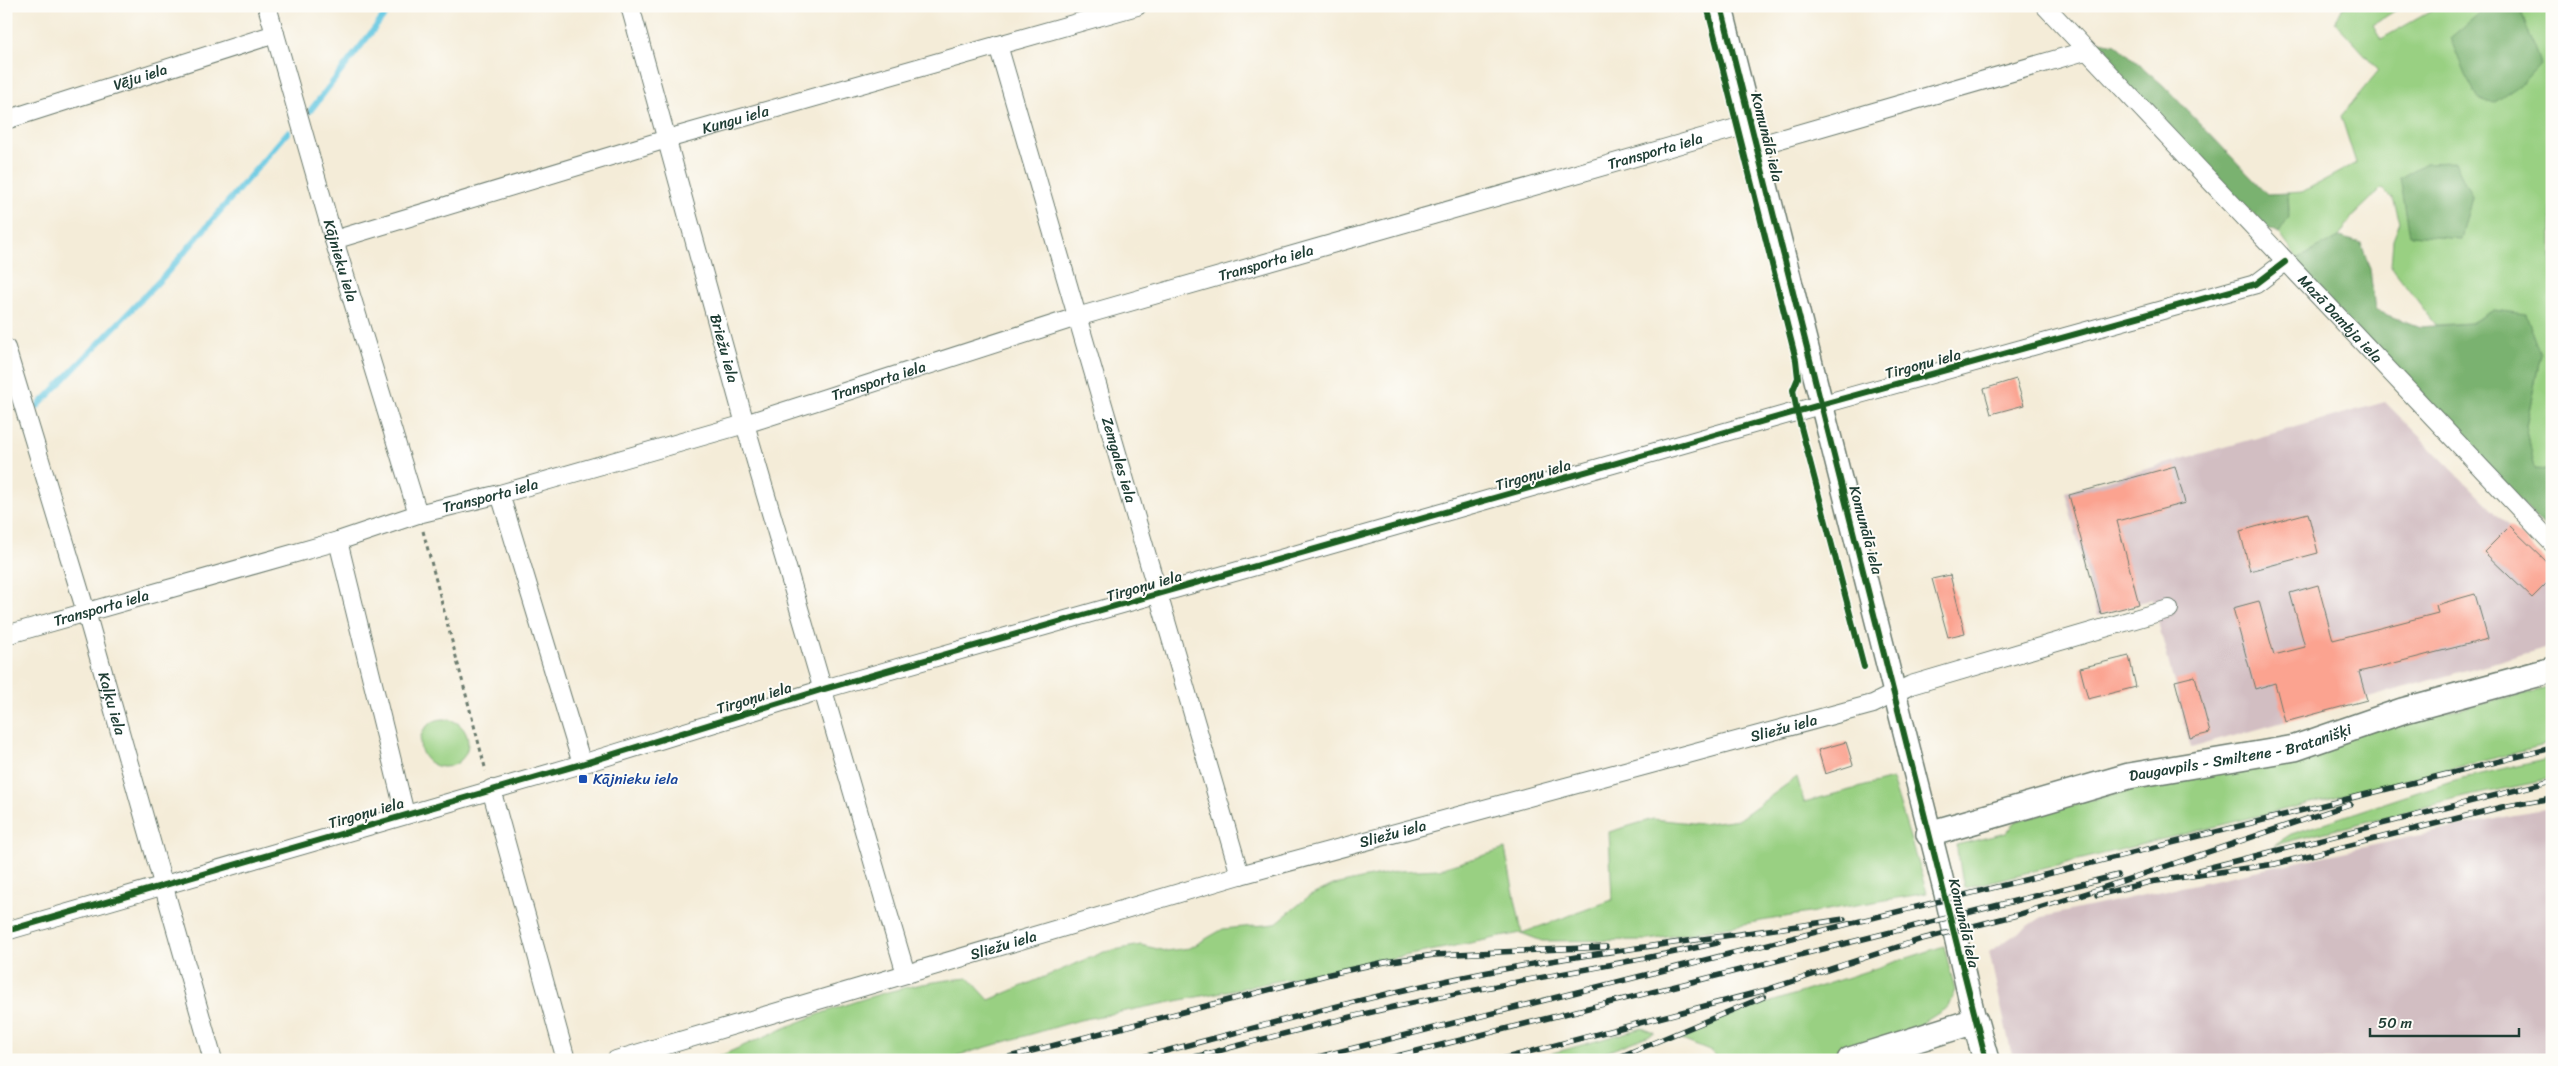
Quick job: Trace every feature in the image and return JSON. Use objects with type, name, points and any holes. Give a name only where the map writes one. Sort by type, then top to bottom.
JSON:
[{"type":"main road","name":"Daugavpils - Smiltene - Bratanišķi","points":[[1929,834],[2129,776],[2295,748],[2402,711],[2552,670]]},
{"type":"main road","points":[[1850,1060],[1974,1021]]},
{"type":"main road","name":"Komunālā iela","points":[[1974,1021],[1986,1060]]},
{"type":"street","name":"Kājnieku iela","points":[[267,6],[334,240],[418,514]]},
{"type":"street","name":"Briežu iela","points":[[630,6],[745,424],[906,974]]},
{"type":"street","name":"Kungu iela","points":[[334,240],[667,139],[1137,6]]},
{"type":"street","name":"Komunālā iela","points":[[1721,6],[1820,405],[1895,693],[1974,1021]]},
{"type":"street","name":"Mazā Dambja iela","points":[[2046,6],[2285,262],[2552,543]]},
{"type":"street","name":"Vēju iela","points":[[6,120],[275,34]]},
{"type":"street","name":"Zemgales iela","points":[[998,45],[1157,596],[1240,875]]},
{"type":"street","points":[[1756,146],[2086,50]]},
{"type":"street","name":"Transporta iela","points":[[6,635],[338,541],[418,514],[500,494],[745,424],[1077,317],[1750,124]]},
{"type":"street","name":"Tirgoņu iela","points":[[6,931],[582,764],[824,689],[1157,596],[1820,405],[2256,284],[2285,262]]},
{"type":"street","name":"Kaļķu iela","points":[[6,348],[86,612],[213,1060]]},
{"type":"street","points":[[500,494],[582,764]]},
{"type":"street","points":[[338,541],[405,814]]},
{"type":"street","name":"Sliežu iela","points":[[616,1060],[1240,875],[1873,704],[1911,685],[2169,609]]},
{"type":"street","points":[[491,789],[566,1060]]},
{"type":"path","points":[[418,514],[491,789]]},
{"type":"shaded area","points":[[2385,402],[2552,570],[2552,646],[2191,748],[2152,599],[2097,616],[2065,492]]},
{"type":"shaded area","points":[[2552,809],[2552,1060],[2013,1060],[1989,952],[2042,917],[2513,815]]},
{"type":"green space","points":[[2343,6],[2402,6],[2373,25],[2381,39],[2440,6],[2552,6],[2552,470],[2535,470],[2526,425],[2541,354],[2494,310],[2471,323],[2436,325],[2391,266],[2393,240],[2400,222],[2393,199],[2382,188],[2352,217],[2339,237],[2298,259],[2279,233],[2289,210],[2288,193],[2302,192],[2356,163],[2341,116],[2379,70],[2335,22]],"holes":[[[2426,163],[2472,197],[2466,218]]]},
{"type":"green space","points":[[2488,6],[2506,6],[2521,11],[2540,64],[2520,85],[2495,102],[2479,100],[2465,74],[2450,38]]},
{"type":"green space","points":[[2099,41],[2116,44],[2164,86],[2267,194],[2288,193],[2289,217],[2279,233],[2267,228],[2168,129],[2092,47]]},
{"type":"green space","points":[[2455,162],[2472,197],[2461,239],[2410,235],[2400,178],[2426,163]]},
{"type":"green space","points":[[2339,237],[2361,243],[2370,269],[2375,310],[2420,327],[2471,323],[2494,310],[2526,314],[2541,354],[2526,425],[2535,469],[2552,470],[2552,535],[2292,262]]},
{"type":"green space","points":[[2552,687],[2552,744],[1964,888],[1956,845],[2006,833],[2016,821],[2159,781]]},
{"type":"green space","points":[[444,719],[453,721],[461,726],[466,734],[468,743],[466,752],[461,760],[453,765],[444,767],[435,765],[427,760],[422,752],[420,743],[422,734],[427,726],[435,721]]},
{"type":"green space","points":[[2552,757],[2552,779],[2465,797],[2274,845],[2291,834],[2451,781]]},
{"type":"green space","points":[[1797,777],[1804,802],[1892,779],[1927,893],[1649,940],[1542,941],[1521,933],[1080,1020],[942,1060],[711,1060],[805,1020],[869,997],[902,988],[969,978],[989,1000],[1104,952],[1141,945],[1166,951],[1190,948],[1223,929],[1275,924],[1308,897],[1333,885],[1399,871],[1439,869],[1505,849],[1522,933],[1612,900],[1609,832],[1653,819],[1701,824],[1739,819]]},
{"type":"green space","points":[[1944,946],[1955,990],[1948,1007],[1912,1030],[1807,1060],[1720,1060],[1712,1052],[1682,1040],[1713,1021]]},
{"type":"green space","points":[[1642,1028],[1655,1033],[1586,1060],[1528,1060]]},
{"type":"building","points":[[2016,379],[2024,405],[1991,414],[1984,389]]},
{"type":"building","points":[[2175,466],[2185,503],[2117,521],[2139,604],[2101,614],[2069,495]]},
{"type":"building","points":[[2308,513],[2318,553],[2250,571],[2240,531]]},
{"type":"building","points":[[2510,526],[2552,567],[2552,578],[2532,598],[2484,552]]},
{"type":"building","points":[[1950,575],[1965,633],[1948,637],[1932,579]]},
{"type":"building","points":[[2318,585],[2333,640],[2438,613],[2436,605],[2475,594],[2488,639],[2359,672],[2367,700],[2285,722],[2275,683],[2255,689],[2233,608],[2259,601],[2274,655],[2305,647],[2290,593]]},
{"type":"building","points":[[2129,656],[2136,687],[2088,699],[2080,668]]},
{"type":"building","points":[[2195,676],[2210,733],[2190,738],[2175,681]]},
{"type":"building","points":[[1846,742],[1853,765],[1825,774],[1818,750]]},
{"type":"waterway","points":[[310,111],[392,6]]},
{"type":"waterway","points":[[38,406],[165,275],[288,132]]},
{"type":"railway","points":[[2440,776],[2552,748]]},
{"type":"railway","points":[[1306,1060],[2447,774]]},
{"type":"railway","points":[[2199,870],[2552,781]]},
{"type":"railway","points":[[2097,895],[2150,882],[2275,864],[2502,807],[2552,798]]},
{"type":"railway","points":[[1498,1060],[1766,990],[1922,939],[2017,915],[2350,804]]},
{"type":"railway","points":[[1381,1060],[2118,875]]},
{"type":"railway","points":[[1131,1060],[1325,1009],[1472,975],[1601,953],[1844,919]]},
{"type":"railway","points":[[1183,1060],[1304,1028],[1462,992],[1717,943]]},
{"type":"railway","points":[[997,1060],[1330,974],[1385,962],[1434,955],[1606,947]]},
{"type":"railway","points":[[1612,1060],[1764,997]]},
{"type":"cycle path","points":[[1707,6],[1796,360],[1798,378],[1793,390],[1797,412],[1864,667]]},
{"type":"cycle path","points":[[1721,6],[1986,1060]]},
{"type":"cycle path","points":[[6,931],[582,764],[824,689],[1820,405],[2256,284],[2285,262]]},
{"type":"place","name":"Kājnieku iela","points":[[583,779]]}]
